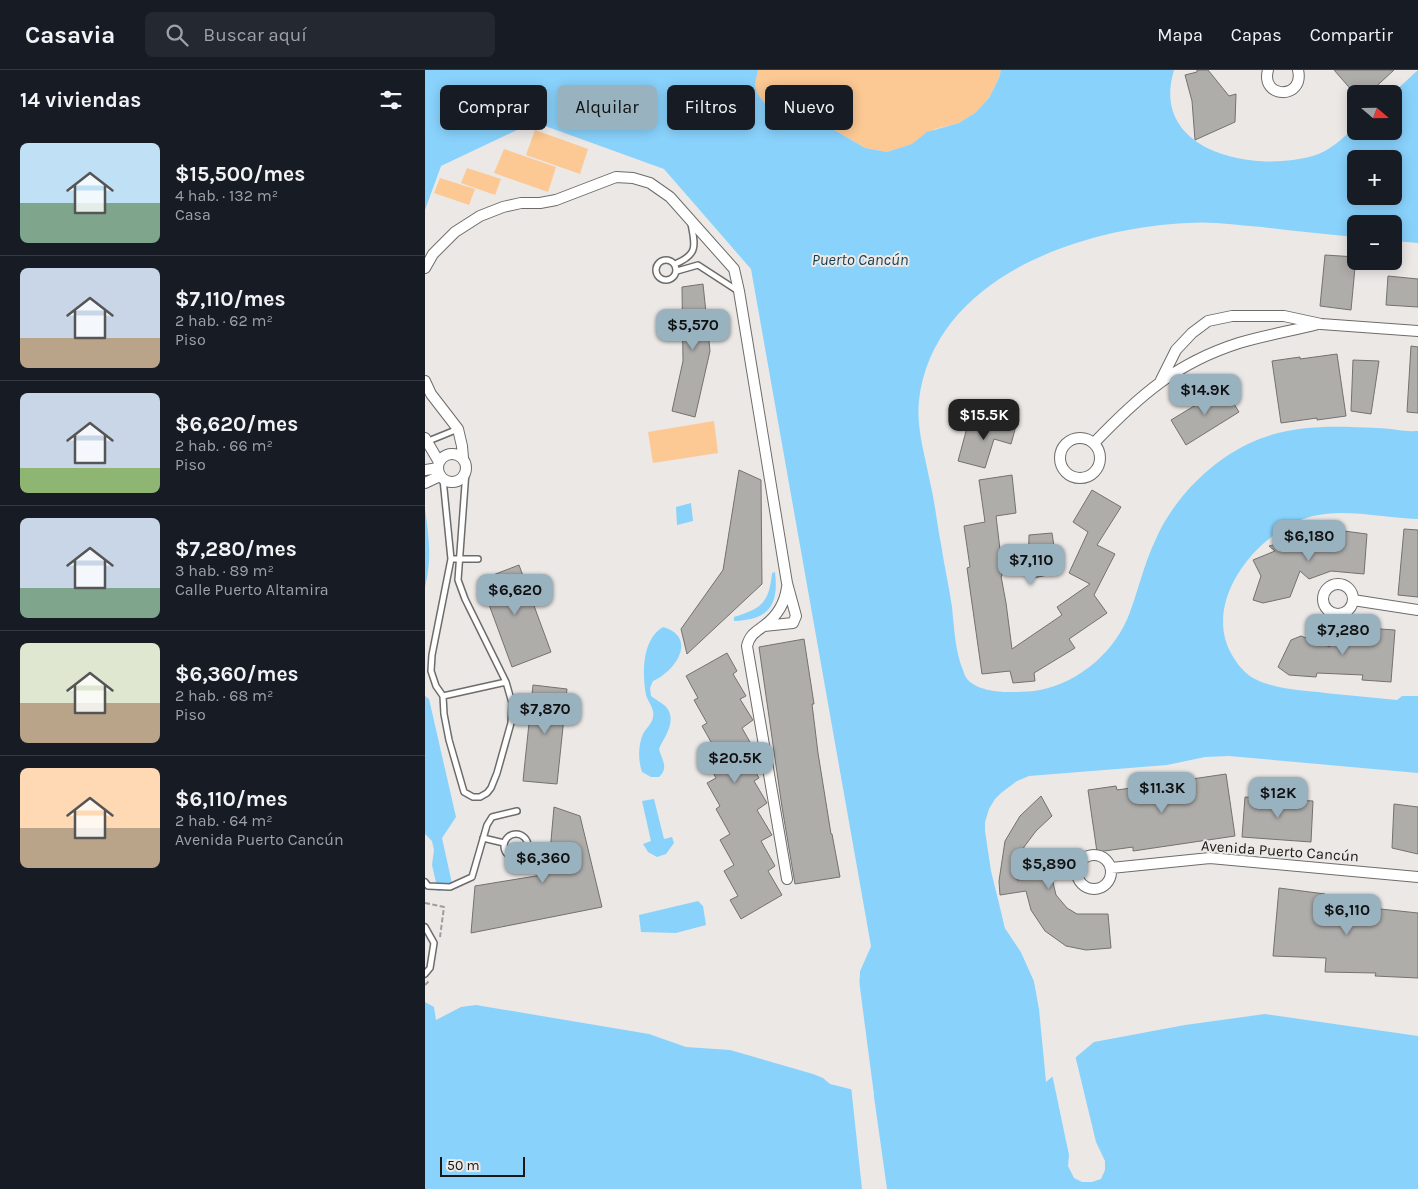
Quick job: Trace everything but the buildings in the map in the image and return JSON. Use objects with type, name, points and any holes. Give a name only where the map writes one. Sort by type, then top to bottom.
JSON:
[{"type":"street","points":[[1268,70],[1267,80],[1269,85],[1283,93],[1293,90],[1298,81],[1298,70]]},
{"type":"street","points":[[425,268],[433,254],[455,232],[480,216],[503,207],[521,203],[540,203],[556,200],[617,177],[633,178],[650,183],[670,197],[734,269],[739,291],[787,583],[796,616],[793,623],[764,626]]},
{"type":"street","points":[[1161,380],[1176,350],[1192,333],[1208,321],[1232,316],[1283,316],[1321,324],[1418,331]]},
{"type":"street","points":[[1094,443],[1126,410],[1161,380],[1195,360],[1240,342],[1321,324]]},
{"type":"street","points":[[425,381],[431,394],[457,429],[466,471],[461,480],[452,483],[440,471],[425,441]]},
{"type":"street","points":[[1080,438],[1086,438],[1094,443],[1100,451],[1101,458],[1097,470],[1092,475],[1079,479],[1066,473],[1060,461],[1063,447],[1068,442],[1080,438]]},
{"type":"street","points":[[425,483],[440,471],[445,456],[452,454],[463,458]]},
{"type":"street","points":[[425,470],[440,471]]},
{"type":"street","points":[[785,624],[779,621],[779,613],[786,596],[787,583]]},
{"type":"street","points":[[1353,600],[1418,610]]},
{"type":"street","points":[[779,613],[755,631],[749,638],[747,646],[787,880]]},
{"type":"street","name":"Avenida Puerto Cancún","points":[[1111,868],[1210,858],[1418,877]]},
{"type":"lane","points":[[675,264],[687,259],[694,249],[690,219]]},
{"type":"lane","points":[[670,260],[675,264],[677,271],[674,278],[667,281],[661,279],[656,274],[656,267],[660,262],[670,260]]},
{"type":"lane","points":[[677,271],[698,265],[739,291]]},
{"type":"lane","points":[[425,441],[457,429]]},
{"type":"lane","points":[[440,471],[451,559],[432,655],[431,671],[436,686],[443,696],[449,740],[464,792],[473,797],[480,797],[491,788],[500,765],[511,723],[512,703],[506,682],[458,580],[466,492],[466,471]]},
{"type":"lane","points":[[451,559],[478,559]]},
{"type":"lane","points":[[443,696],[506,682]]},
{"type":"lane","points":[[425,882],[428,886],[450,887],[472,877],[487,825],[492,817],[517,811]]},
{"type":"lane","points":[[512,834],[520,834],[527,840],[528,848],[524,855],[513,858],[505,851],[504,843],[512,834]]},
{"type":"lane","points":[[483,838],[504,843]]},
{"type":"lane","points":[[425,927],[434,943],[429,968],[425,974]]},
{"type":"shaded area","points":[[758,70],[1001,70],[989,98],[975,113],[959,123],[935,129],[913,144],[887,152],[865,148],[835,130],[853,130],[853,85],[765,85],[765,104],[757,93],[755,84]]},
{"type":"shaded area","points":[[535,130],[588,149],[580,174],[526,155]]},
{"type":"shaded area","points":[[504,149],[556,167],[548,192],[494,173]]},
{"type":"shaded area","points":[[467,168],[501,179],[495,195],[461,183]]},
{"type":"shaded area","points":[[440,178],[475,189],[469,205],[434,193]]},
{"type":"shaded area","points":[[714,421],[718,453],[653,463],[648,432]]},
{"type":"water","name":"Puerto Cancún","points":[[425,70],[758,70],[755,84],[757,93],[765,104],[765,130],[835,130],[865,148],[887,152],[912,144],[927,132],[959,123],[975,113],[989,98],[1001,70],[1174,70],[1170,98],[1177,120],[1191,138],[1212,150],[1237,158],[1289,161],[1319,154],[1336,144],[1347,134],[1347,140],[1403,140],[1402,85],[1418,70],[1418,243],[1402,242],[1402,215],[1347,215],[1347,236],[1234,224],[1196,223],[1146,227],[1103,235],[1060,249],[1019,267],[982,291],[952,321],[930,357],[918,410],[961,665],[971,683],[987,690],[1004,692],[1032,691],[1055,686],[1082,672],[1106,652],[1124,626],[1151,550],[1168,517],[1193,484],[1224,458],[1242,447],[1261,439],[1297,429],[1336,427],[1418,431],[1418,519],[1338,513],[1313,516],[1293,523],[1273,535],[1256,551],[1241,570],[1230,590],[1224,612],[1224,634],[1232,655],[1239,665],[1251,677],[1263,683],[1290,689],[1397,700],[1402,696],[1418,696],[1418,773],[1229,756],[1205,757],[1167,765],[1029,776],[1017,781],[995,799],[989,809],[985,822],[985,831],[991,871],[1005,928],[1021,952],[1034,981],[1039,1009],[1046,1082],[1094,1042],[1185,1025],[1265,1014],[1418,1036],[1418,1189],[425,1189],[425,1002],[434,1007],[436,1020],[461,1007],[476,1005],[649,1034],[686,1047],[730,1050],[813,1074],[823,1078],[830,1084],[874,1095],[859,980],[860,971],[871,946],[751,269],[664,169],[547,127],[547,85],[440,85],[440,130],[517,130],[441,166],[425,210]]},
{"type":"water","points":[[691,503],[693,521],[677,525],[676,507]]},
{"type":"water","points":[[425,509],[429,557],[425,587]]},
{"type":"water","points":[[775,572],[775,593],[769,608],[756,618],[734,621],[734,617],[751,611],[762,603],[769,591],[772,573]]},
{"type":"water","points":[[663,627],[674,632],[679,638],[681,646],[680,654],[675,662],[669,670],[653,681],[650,688],[651,696],[667,708],[671,719],[669,729],[659,749],[664,770],[659,777],[651,777],[642,772],[639,758],[641,739],[651,722],[653,714],[646,695],[644,667],[647,648],[656,633]]},
{"type":"water","points":[[425,696],[429,699],[456,817],[442,838],[453,888],[438,891],[432,865],[434,850],[432,841],[425,834]]},
{"type":"water","points":[[654,799],[664,839],[672,837],[674,843],[666,854],[657,857],[648,852],[643,844],[651,841],[642,801]]},
{"type":"water","points":[[698,901],[703,906],[706,925],[676,933],[641,932],[639,915]]},
{"type":"pier","points":[[1002,915],[1023,951],[1036,980],[1042,1008],[1044,1032],[1034,981],[1021,952],[1005,928]]},
{"type":"pier","points":[[871,946],[860,971],[859,990],[887,1189],[862,1189],[851,1086],[872,1092],[856,980],[863,957]]},
{"type":"pier","points":[[1075,1055],[1096,1142],[1105,1161],[1105,1170],[1101,1179],[1092,1182],[1082,1182],[1074,1178],[1068,1166],[1069,1155],[1052,1074]]}]
